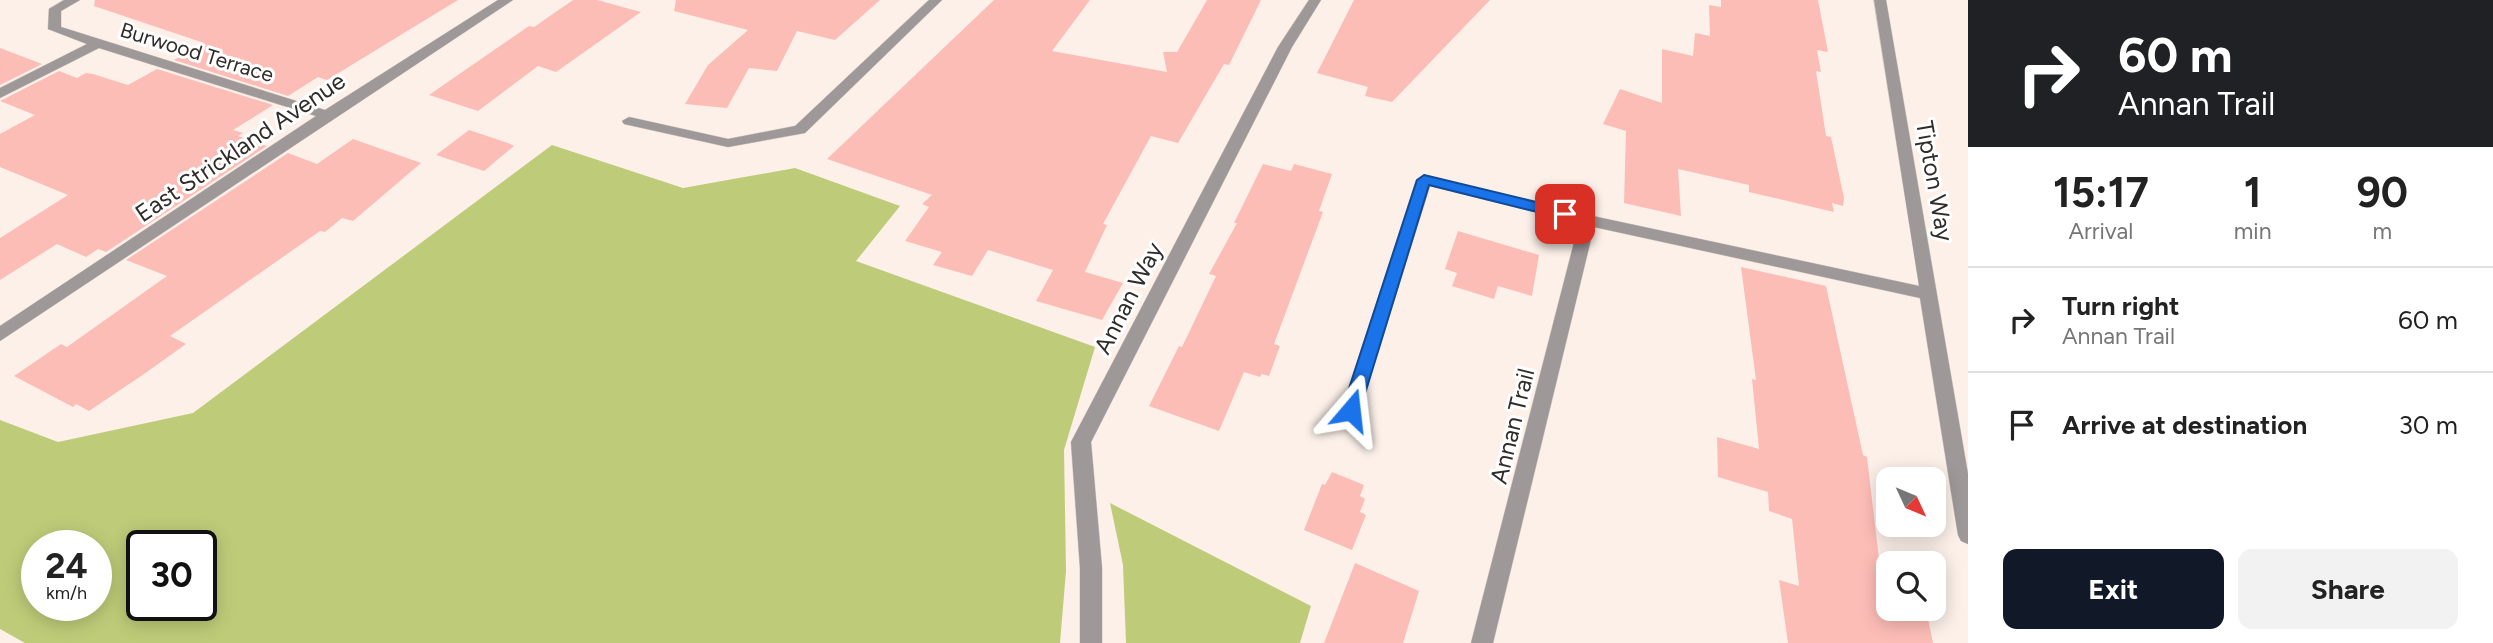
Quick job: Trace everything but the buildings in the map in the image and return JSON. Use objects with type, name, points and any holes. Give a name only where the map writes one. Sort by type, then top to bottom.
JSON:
[{"type":"street","name":"Burwood Terrace","points":[[74,0],[55,9],[54,29],[327,115]]},
{"type":"street","name":"East Strickland Avenue","points":[[0,335],[327,115],[507,0]]},
{"type":"street","points":[[629,121],[728,143],[800,130],[936,0]]},
{"type":"street","name":"Annan Way","points":[[1091,643],[1091,568],[1081,442],[1285,47],[1315,0]]},
{"type":"street","name":"Tipton Way","points":[[1880,0],[1968,535]]},
{"type":"street","points":[[0,94],[98,43]]},
{"type":"street","points":[[1351,410],[1424,180],[1588,220],[1930,294]]},
{"type":"street","name":"Annan Trail","points":[[1482,643],[1588,220]]},
{"type":"green space","points":[[552,145],[683,188],[795,168],[900,206],[856,261],[1095,347],[1064,450],[1066,571],[1060,643],[25,643],[0,629],[0,420],[58,442],[193,413]]},
{"type":"green space","points":[[1110,503],[1311,606],[1300,643],[1126,643],[1123,565]]},
{"type":"route","points":[[1351,410],[1424,180],[1565,214]]}]
